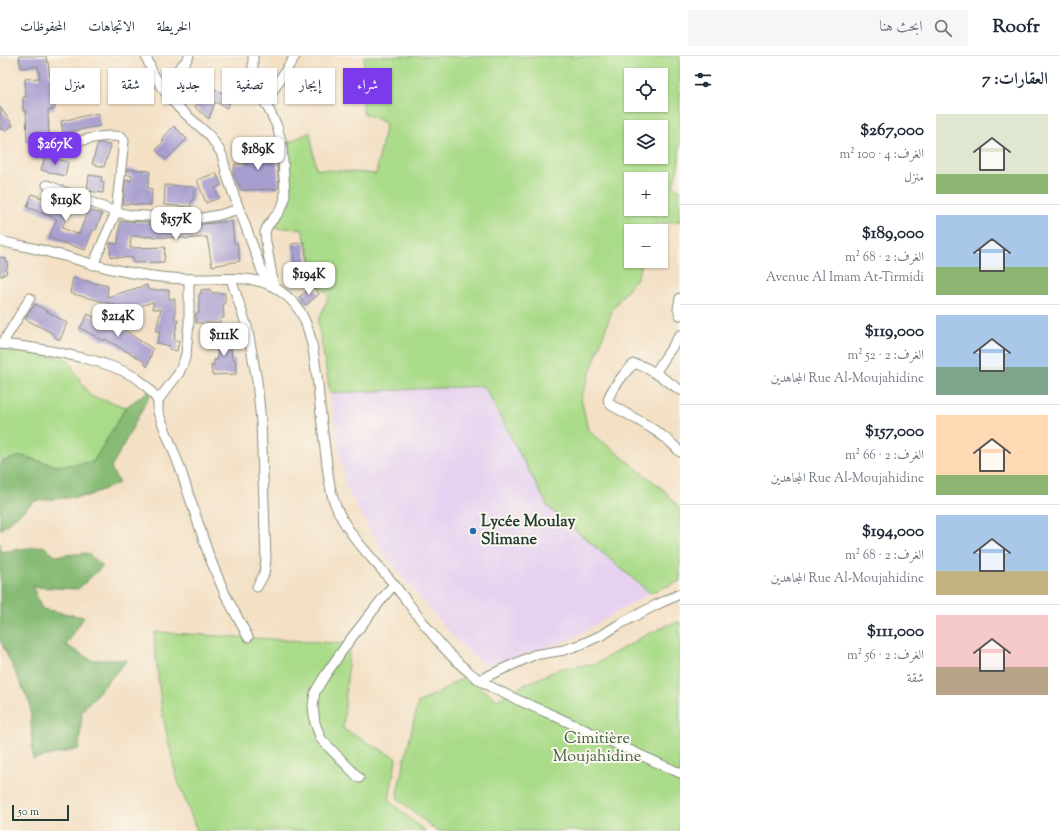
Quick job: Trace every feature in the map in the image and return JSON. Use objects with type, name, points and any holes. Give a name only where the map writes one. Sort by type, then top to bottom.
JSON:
[{"type":"street","points":[[146,56],[153,74],[172,101],[206,133],[217,146],[222,156],[226,173],[261,268],[270,285]]},
{"type":"street","points":[[161,87],[189,56]]},
{"type":"street","points":[[248,56],[253,56],[253,68]]},
{"type":"street","points":[[277,84],[296,56]]},
{"type":"street","points":[[266,104],[277,126],[281,140],[285,189],[283,206],[268,225],[265,232],[270,285]]},
{"type":"street","points":[[79,140],[107,136],[119,136],[123,138],[124,148],[118,181],[116,212],[93,265]]},
{"type":"street","points":[[47,186],[116,212],[130,215],[198,218],[213,216],[239,209]]},
{"type":"street","points":[[0,241],[51,252],[110,269],[164,278],[257,280],[270,285],[288,298],[298,309],[308,328],[314,357],[329,482],[335,504],[355,537],[394,584],[424,624],[461,665],[479,680],[510,696],[680,773]]},
{"type":"street","points":[[189,279],[188,345],[184,362],[158,402],[158,412],[179,465],[204,542],[222,587],[248,637]]},
{"type":"street","points":[[231,279],[243,314],[250,342],[260,408],[266,555],[264,574],[257,587]]},
{"type":"street","points":[[30,298],[1,344],[64,353],[105,364],[136,378],[158,402]]},
{"type":"street","points":[[680,298],[678,309],[680,315]]},
{"type":"street","points":[[655,373],[680,335]]},
{"type":"street","points":[[680,390],[655,373],[636,364],[632,365],[628,369],[608,397],[608,402],[611,405],[664,437],[680,452]]},
{"type":"street","points":[[359,778],[321,739],[315,723],[313,706],[315,692],[349,641],[394,584]]},
{"type":"street","points":[[479,680],[534,655],[564,650],[582,644],[680,594]]},
{"type":"shaded area","name":"Lycée Moulay Slimane","points":[[484,386],[548,507],[650,593],[569,640],[485,666],[455,639],[383,554],[345,485],[330,393]]},
{"type":"green space","points":[[364,56],[680,56],[680,146],[679,162],[673,187],[680,189],[680,221],[655,224],[624,224],[624,268],[641,268],[637,278],[613,308],[581,398],[588,430],[665,491],[680,509],[680,581],[650,593],[548,507],[484,386],[330,393],[318,322],[329,295],[319,287],[302,229],[275,228],[290,203],[288,143],[310,132],[316,169],[376,174],[386,123],[363,113],[363,104],[392,104],[392,68],[364,68]]},
{"type":"green space","points":[[0,348],[67,359],[90,396],[126,407],[93,462],[57,466],[22,456],[0,462]]},
{"type":"green space","points":[[154,387],[111,468],[119,483],[87,496],[35,501],[0,530],[0,462],[22,456],[57,466],[93,462],[126,407]]},
{"type":"green space","points":[[0,543],[1,552],[43,546],[55,556],[87,553],[103,566],[78,589],[33,587],[42,609],[84,617],[66,645],[91,660],[127,660],[82,711],[79,749],[33,759],[30,704],[0,640]]},
{"type":"green space","name":"Cimitière Moujahidine","points":[[680,622],[680,831],[437,831],[398,799],[397,793],[418,703],[438,693],[465,676],[497,700],[519,687],[562,668],[595,664],[644,636],[668,625]]},
{"type":"green space","points":[[155,632],[350,644],[343,729],[396,758],[389,801],[425,831],[197,831],[176,776],[162,712],[154,641]]},
{"type":"building","points":[[19,56],[46,56],[50,77],[50,104],[55,104],[55,109],[48,110],[49,141],[27,142],[26,111],[23,111],[23,97],[26,97],[25,79],[40,78],[38,66],[21,68]]},
{"type":"building","points":[[214,89],[222,93],[222,104],[229,104],[227,108],[215,102],[209,119],[195,107],[198,104],[214,104]]},
{"type":"building","points":[[0,107],[13,125],[5,131],[3,128],[0,130]]},
{"type":"building","points":[[98,113],[100,126],[63,133],[61,121]]},
{"type":"building","points":[[174,126],[187,139],[166,160],[156,150],[164,141],[162,139]]},
{"type":"building","points":[[98,143],[111,146],[104,167],[92,164]]},
{"type":"building","points":[[248,149],[267,150],[266,156],[276,152],[279,186],[277,189],[241,190],[233,173],[235,164],[246,164]]},
{"type":"building","points":[[45,156],[68,162],[65,176],[41,170]]},
{"type":"building","points":[[127,169],[150,171],[148,188],[152,189],[151,205],[123,204],[126,180],[131,181],[132,176],[126,174]]},
{"type":"building","points":[[216,173],[221,185],[215,188],[219,198],[206,203],[197,180]]},
{"type":"building","points":[[89,175],[102,177],[101,182],[104,182],[103,193],[87,191]]},
{"type":"building","points":[[165,185],[194,187],[191,207],[164,205]]},
{"type":"building","points":[[32,194],[70,209],[62,228],[77,234],[79,234],[88,210],[102,214],[96,230],[93,230],[85,250],[49,238],[57,219],[27,207]]},
{"type":"building","points":[[120,221],[149,222],[149,225],[185,224],[185,226],[232,221],[234,243],[237,243],[240,261],[212,266],[207,237],[185,239],[131,236],[130,248],[165,247],[164,262],[133,263],[133,258],[111,257],[110,243],[118,244]]},
{"type":"building","points":[[304,242],[308,269],[296,271],[292,244]]},
{"type":"building","points":[[0,257],[6,259],[6,262],[8,262],[6,274],[3,274],[3,276],[0,276]]},
{"type":"building","points":[[73,278],[108,286],[107,297],[147,285],[148,290],[169,290],[169,299],[175,299],[175,320],[178,320],[174,339],[179,341],[177,351],[169,349],[170,346],[157,343],[160,332],[156,331],[161,309],[153,309],[153,302],[117,313],[115,305],[70,293]]},
{"type":"building","points":[[313,286],[319,294],[306,305],[299,297]]},
{"type":"building","points":[[210,289],[210,292],[213,293],[225,293],[225,304],[223,304],[224,318],[220,318],[220,323],[196,323],[196,313],[199,313],[199,294],[201,294],[201,290]]},
{"type":"building","points":[[35,304],[67,323],[60,340],[52,333],[25,319]]},
{"type":"building","points":[[88,314],[120,332],[121,328],[153,349],[147,367],[142,360],[105,339],[104,341],[80,328]]},
{"type":"building","points":[[230,332],[232,359],[235,359],[236,374],[212,375],[211,365],[214,365],[214,360],[218,360],[216,336],[221,336],[221,333]]},
{"type":"place","name":"Lycée Moulay Slimane","points":[[473,531]]}]
